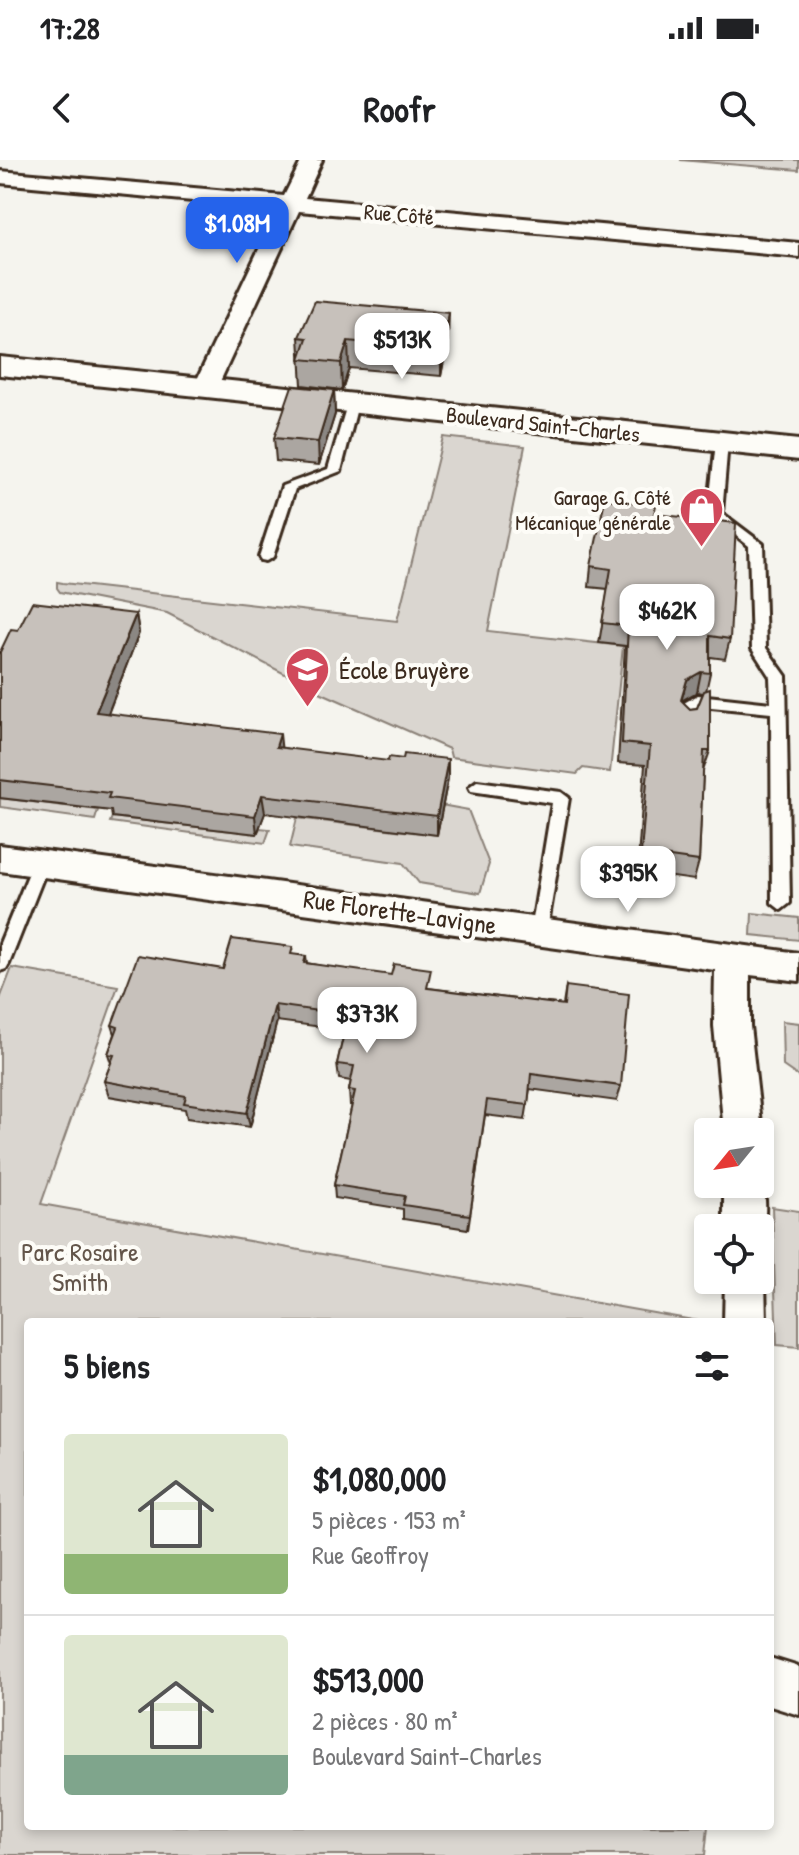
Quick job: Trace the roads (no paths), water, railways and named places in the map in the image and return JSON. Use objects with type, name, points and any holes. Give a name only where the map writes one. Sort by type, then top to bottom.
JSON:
[{"type":"street","points":[[205,388],[312,160]]},
{"type":"street","name":"Rue Côté","points":[[0,177],[799,250]]},
{"type":"street","name":"Boulevard Saint-Charles","points":[[0,366],[799,450]]},
{"type":"street","name":"Rue Florette-Lavigne","points":[[0,858],[799,967]]},
{"type":"street","points":[[733,958],[732,1026],[742,1118]]},
{"type":"street","points":[[745,1294],[745,1318]]},
{"type":"street","points":[[774,1683],[799,1691]]},
{"type":"lane","points":[[266,557],[289,486],[334,471],[352,404]]},
{"type":"lane","points":[[722,442],[715,514],[756,544],[759,649],[778,676],[781,903]]},
{"type":"lane","points":[[687,721],[689,707],[698,700],[779,709]]},
{"type":"lane","points":[[477,787],[561,798],[540,931]]},
{"type":"lane","points":[[0,964],[41,863]]},
{"type":"place","name":"Garage G. Côté Mécanique générale","points":[[702,549]]},
{"type":"place","name":"École Bruyère","points":[[308,709]]},
{"type":"park label","name":"Parc Rosaire Smith","points":[[80,1267]]}]
